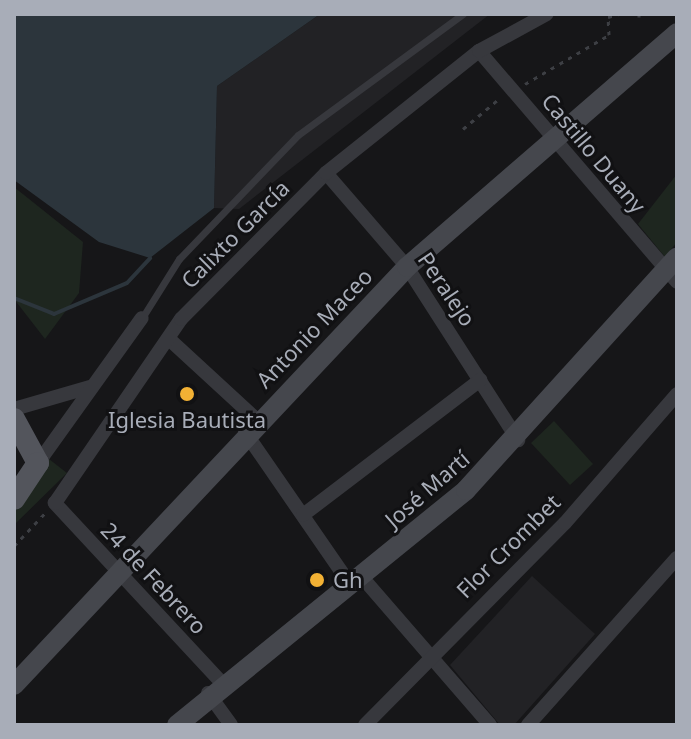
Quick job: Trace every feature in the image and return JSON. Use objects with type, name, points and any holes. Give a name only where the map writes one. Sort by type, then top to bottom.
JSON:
[{"type":"main road","name":"Antonio Maceo","points":[[14,685],[121,575],[251,426],[407,267],[555,143],[677,33]]},
{"type":"main road","name":"José Martí","points":[[177,725],[215,688],[355,580],[518,440],[673,270]]},
{"type":"main road","points":[[14,419],[38,463],[14,499]]},
{"type":"street","name":"Calixto García","points":[[55,503],[169,339],[326,173],[479,51],[547,14]]},
{"type":"street","name":"Castillo Duany","points":[[479,51],[555,143],[673,270]]},
{"type":"street","name":"Peralejo","points":[[326,173],[407,267],[518,440]]},
{"type":"street","points":[[38,463],[142,318]]},
{"type":"street","points":[[169,339],[251,426],[303,515],[355,580],[430,653],[490,725]]},
{"type":"street","points":[[303,515],[480,380]]},
{"type":"street","points":[[14,409],[90,387]]},
{"type":"street","name":"Flor Crombet","points":[[365,725],[430,653],[565,523],[677,394]]},
{"type":"street","name":"24 de Febrero","points":[[55,503],[121,575],[215,688],[231,725]]},
{"type":"street","points":[[528,725],[677,558]]},
{"type":"lane","points":[[142,318],[179,259],[298,135],[463,14]]},
{"type":"path","points":[[463,129],[512,90],[544,77],[588,41],[609,35],[608,17],[619,14]]},
{"type":"path","points":[[14,546],[55,503]]},
{"type":"shaded area","points":[[14,14],[320,14],[217,86],[214,208],[150,258],[99,242],[14,180]]},
{"type":"shaded area","points":[[320,14],[490,14],[239,209],[214,208],[217,86]]},
{"type":"shaded area","points":[[677,174],[677,242],[665,257],[638,224]]},
{"type":"shaded area","points":[[14,187],[83,242],[79,293],[45,339],[14,299]]},
{"type":"shaded area","points":[[554,421],[593,464],[570,485],[531,443]]},
{"type":"shaded area","points":[[49,459],[67,473],[14,525],[14,511]]},
{"type":"shaded area","points":[[532,576],[595,634],[514,725],[500,725],[450,665]]},
{"type":"waterway","points":[[14,298],[54,314],[127,283],[150,258]]},
{"type":"place","name":"Iglesia Bautista","points":[[187,394]]},
{"type":"place","name":"Gh","points":[[317,580]]}]
